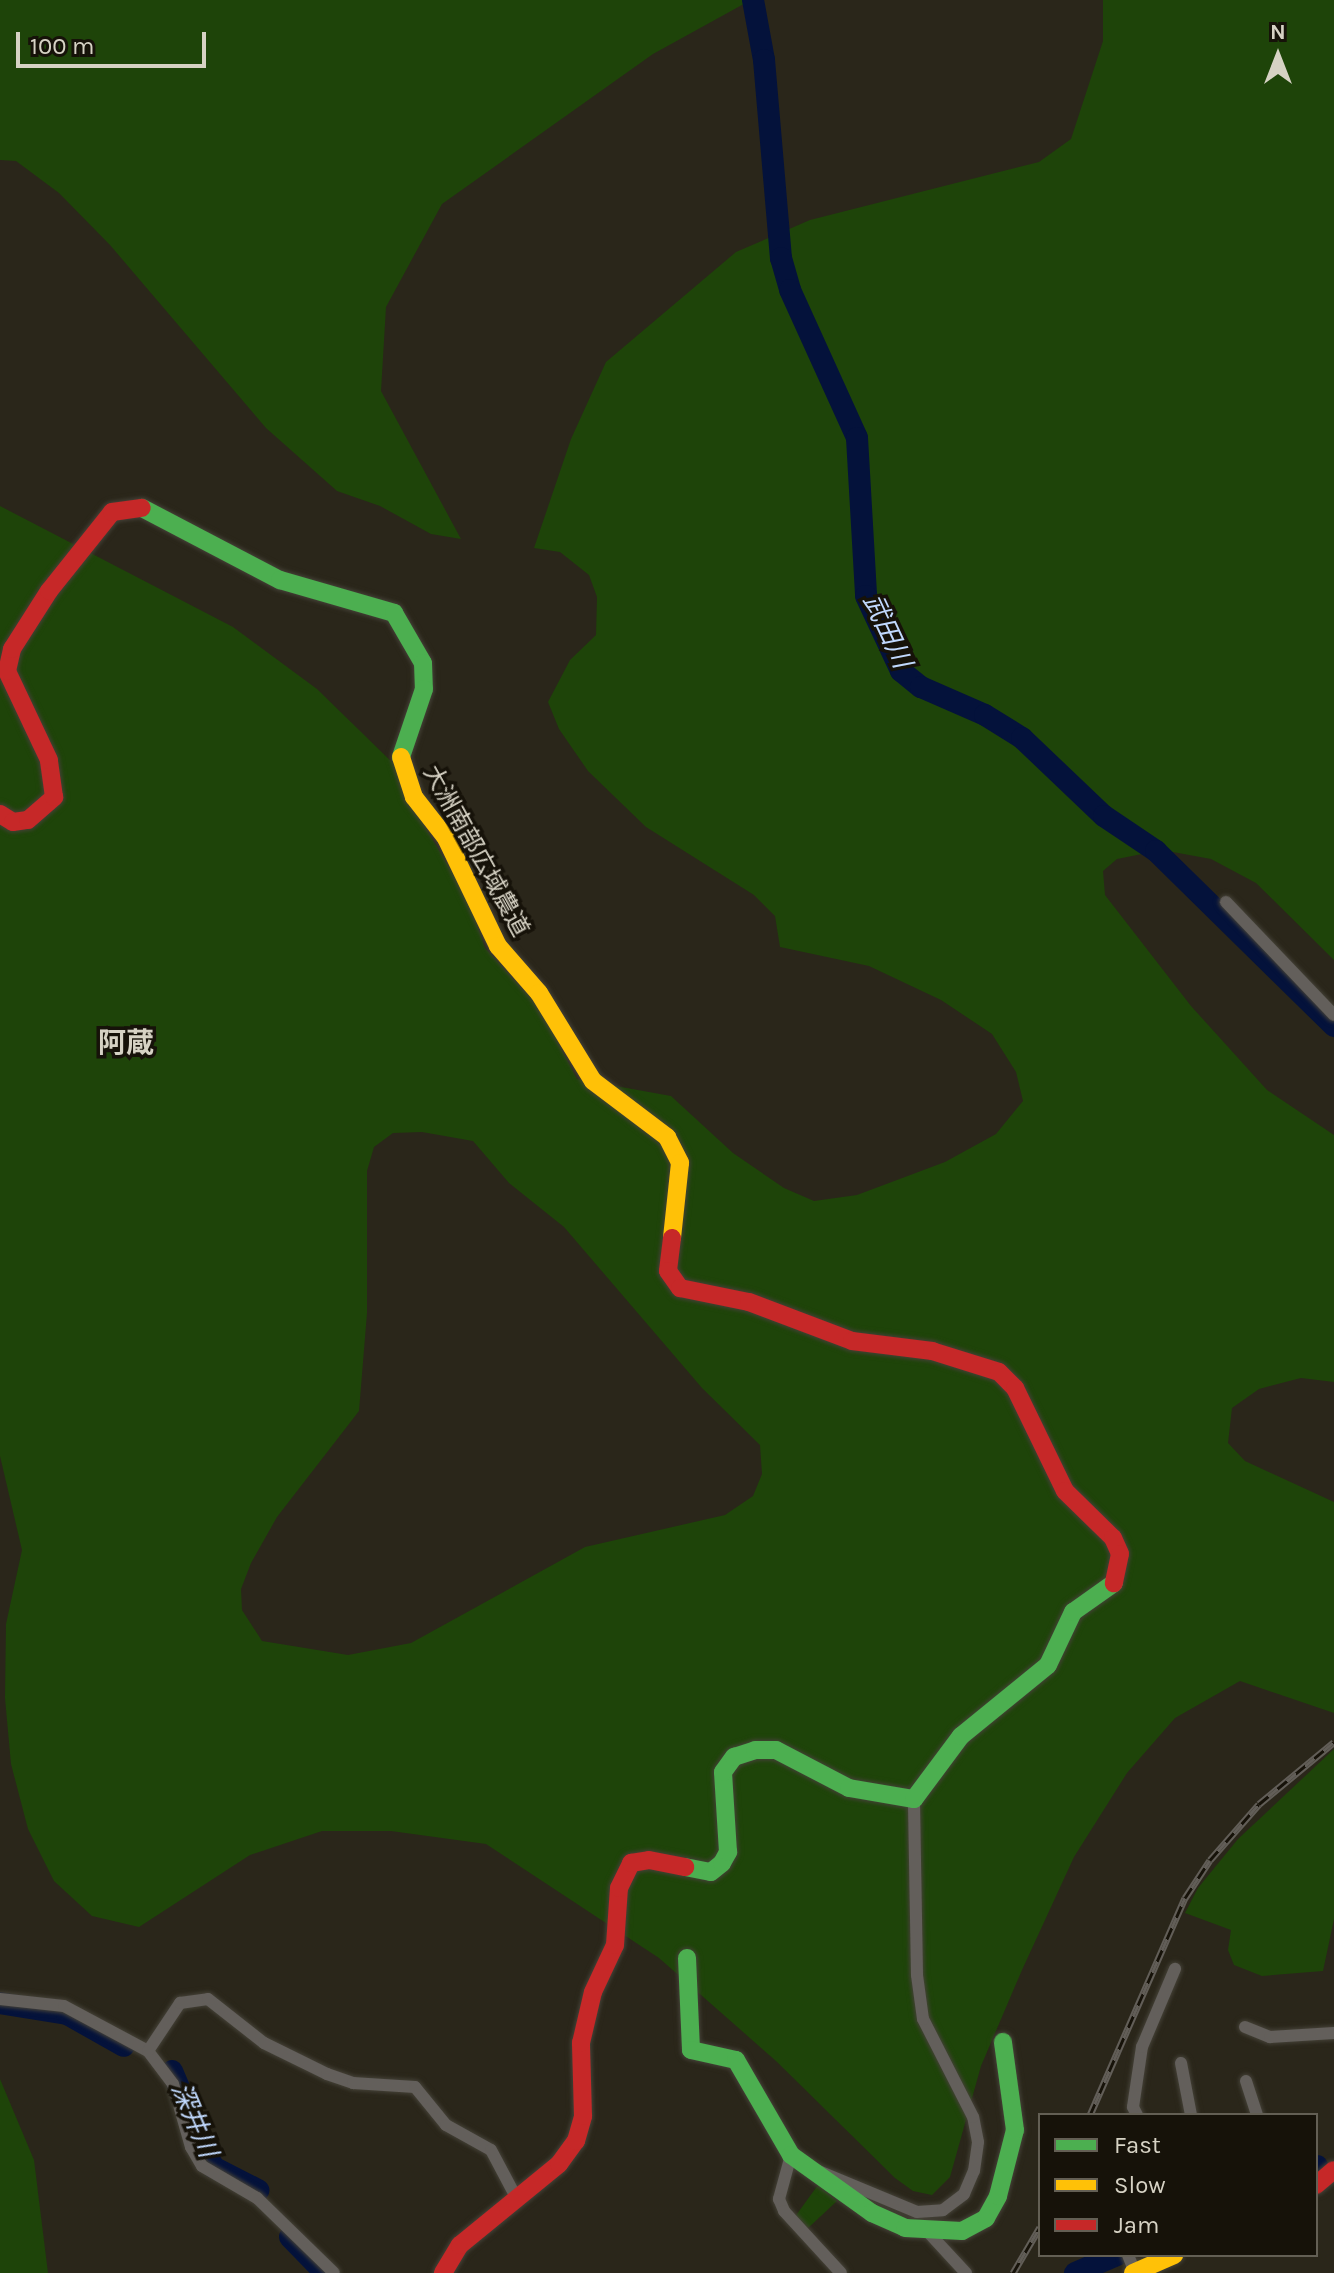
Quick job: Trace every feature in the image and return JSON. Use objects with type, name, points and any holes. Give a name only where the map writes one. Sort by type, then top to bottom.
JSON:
[{"type":"street","name":"大洲南部広域農道","points":[[0,814],[13,822],[28,820],[54,797],[49,760],[7,671],[12,649],[49,591],[104,519],[122,507],[159,513],[280,580],[379,607],[405,625],[423,663],[424,689],[401,748],[401,768],[414,797],[464,871],[498,946],[539,993],[593,1081],[667,1137],[680,1163],[668,1271],[680,1288],[749,1302],[852,1341],[932,1351],[999,1372],[1015,1388],[1056,1479],[1117,1547],[1120,1574],[1110,1589],[1073,1612],[1048,1665],[961,1736],[914,1799]]},
{"type":"street","points":[[1226,902],[1334,1015]]},
{"type":"street","points":[[443,2273],[460,2245],[559,2164],[576,2141],[583,2116],[581,2043],[593,1992],[615,1945],[623,1872],[631,1863],[649,1860],[693,1871],[711,1872],[722,1863],[728,1852],[720,1791],[723,1772],[734,1757],[776,1750],[849,1788],[914,1799],[917,1975],[923,2019],[973,2117],[978,2142],[974,2171],[964,2194],[943,2210],[917,2212],[826,2171],[806,2168]]},
{"type":"street","points":[[687,1958],[691,2050],[736,2060],[791,2155],[872,2213],[905,2228],[928,2232],[962,2231],[986,2218],[998,2196],[1015,2130],[1003,2042]]},
{"type":"street","points":[[1136,2113],[1133,2107],[1142,2047],[1175,1969]]},
{"type":"street","points":[[0,1999],[64,2006],[148,2051],[173,2084],[191,2147],[202,2166],[257,2198],[334,2273]]},
{"type":"street","points":[[148,2051],[180,2003],[208,1999],[264,2043],[327,2074],[353,2083],[402,2084],[424,2093],[446,2125],[500,2161],[517,2199]]},
{"type":"street","points":[[1245,2027],[1270,2037],[1334,2033]]},
{"type":"street","points":[[1181,2063],[1191,2113]]},
{"type":"street","points":[[1246,2081],[1256,2113]]},
{"type":"street","points":[[791,2155],[779,2199],[784,2211],[841,2273]]},
{"type":"street","points":[[1318,2183],[1334,2170]]},
{"type":"street","points":[[928,2232],[966,2273]]},
{"type":"street","points":[[1134,2272],[1169,2257]]},
{"type":"green space","points":[[0,0],[751,0],[653,54],[442,204],[386,307],[381,391],[461,539],[431,534],[380,506],[337,491],[266,428],[110,245],[59,193],[16,161],[0,160]]},
{"type":"green space","points":[[1103,0],[1334,0],[1334,960],[1256,883],[1211,859],[1162,850],[1117,859],[1103,871],[1105,895],[1191,1006],[1267,1090],[1334,1135],[1334,1382],[1301,1378],[1259,1389],[1232,1408],[1228,1443],[1245,1461],[1334,1502],[1334,1713],[1240,1681],[1175,1718],[1127,1773],[1074,1857],[981,2066],[950,2177],[932,2195],[913,2191],[895,2178],[776,2061],[659,1958],[486,1844],[391,1831],[322,1831],[250,1855],[139,1927],[92,1916],[54,1881],[28,1829],[11,1764],[5,1698],[6,1624],[22,1550],[0,1456],[0,506],[233,627],[317,689],[398,768],[412,805],[468,899],[485,948],[540,1008],[577,1079],[671,1096],[733,1153],[784,1188],[814,1201],[857,1195],[945,1162],[996,1134],[1023,1101],[1016,1072],[992,1034],[941,1000],[869,966],[780,947],[775,916],[754,895],[646,827],[588,771],[559,729],[548,702],[570,660],[596,635],[597,597],[589,575],[560,552],[534,548],[571,439],[606,362],[736,252],[810,220],[1039,162],[1071,139],[1103,41]],"holes":[[[422,1132],[473,1141],[509,1183],[564,1227],[702,1388],[760,1445],[762,1474],[753,1496],[725,1515],[585,1547],[411,1643],[348,1655],[262,1641],[242,1610],[241,1589],[251,1563],[277,1517],[359,1411],[367,1313],[367,1171],[374,1147],[393,1133]]]},
{"type":"green space","points":[[1334,1749],[1334,1919],[1323,1971],[1262,1976],[1234,1965],[1228,1950],[1231,1930],[1185,1913],[1198,1888],[1238,1839]]},
{"type":"green space","points":[[0,2079],[34,2160],[48,2273],[0,2273]]},
{"type":"green space","points":[[818,2185],[837,2201],[806,2230],[794,2218]]},
{"type":"waterway","name":"武田川","points":[[753,0],[764,60],[781,258],[790,290],[857,438],[866,596],[901,671],[921,687],[985,715],[1022,738],[1104,816],[1156,851],[1334,1026]]},
{"type":"waterway","name":"深井川","points":[[0,2003],[67,2014],[124,2046]]},
{"type":"waterway","name":"深井川","points":[[172,2071],[213,2167],[258,2190]]},
{"type":"waterway","name":"深井川","points":[[290,2237],[325,2273]]},
{"type":"waterway","name":"深井川","points":[[1075,2273],[1112,2257]]},
{"type":"railway","points":[[1091,2113],[1185,1898],[1210,1860],[1259,1804],[1334,1742]]},
{"type":"railway","points":[[1013,2273],[1038,2230]]},
{"type":"traffic: fast","points":[[142,508],[280,580],[394,613],[423,663],[424,689],[401,757]]},
{"type":"traffic: fast","points":[[685,1867],[711,1872],[722,1863],[728,1852],[723,1772],[734,1757],[755,1750],[776,1750],[849,1788],[914,1799],[961,1736],[1048,1665],[1073,1612],[1114,1583]]},
{"type":"traffic: fast","points":[[687,1958],[691,2050],[736,2060],[791,2155],[872,2213],[905,2228],[962,2231],[986,2218],[998,2196],[1015,2130],[1003,2042]]},
{"type":"traffic: slow","points":[[401,757],[414,797],[446,838],[498,946],[539,993],[593,1081],[667,1137],[680,1163],[672,1238]]},
{"type":"traffic: slow","points":[[1133,2273],[1169,2257]]},
{"type":"traffic: jam","points":[[0,814],[13,822],[28,820],[54,797],[49,760],[7,671],[12,649],[49,591],[112,512],[142,508]]},
{"type":"traffic: jam","points":[[672,1238],[668,1271],[680,1288],[749,1302],[852,1341],[932,1351],[999,1372],[1015,1388],[1065,1491],[1113,1538],[1120,1554],[1114,1583]]},
{"type":"traffic: jam","points":[[443,2273],[460,2245],[559,2164],[576,2141],[583,2116],[581,2043],[593,1992],[615,1945],[619,1888],[631,1863],[649,1860],[685,1867]]},
{"type":"traffic: jam","points":[[1318,2183],[1334,2170]]},
{"type":"district","name":"阿蔵","points":[[126,1043]]}]
